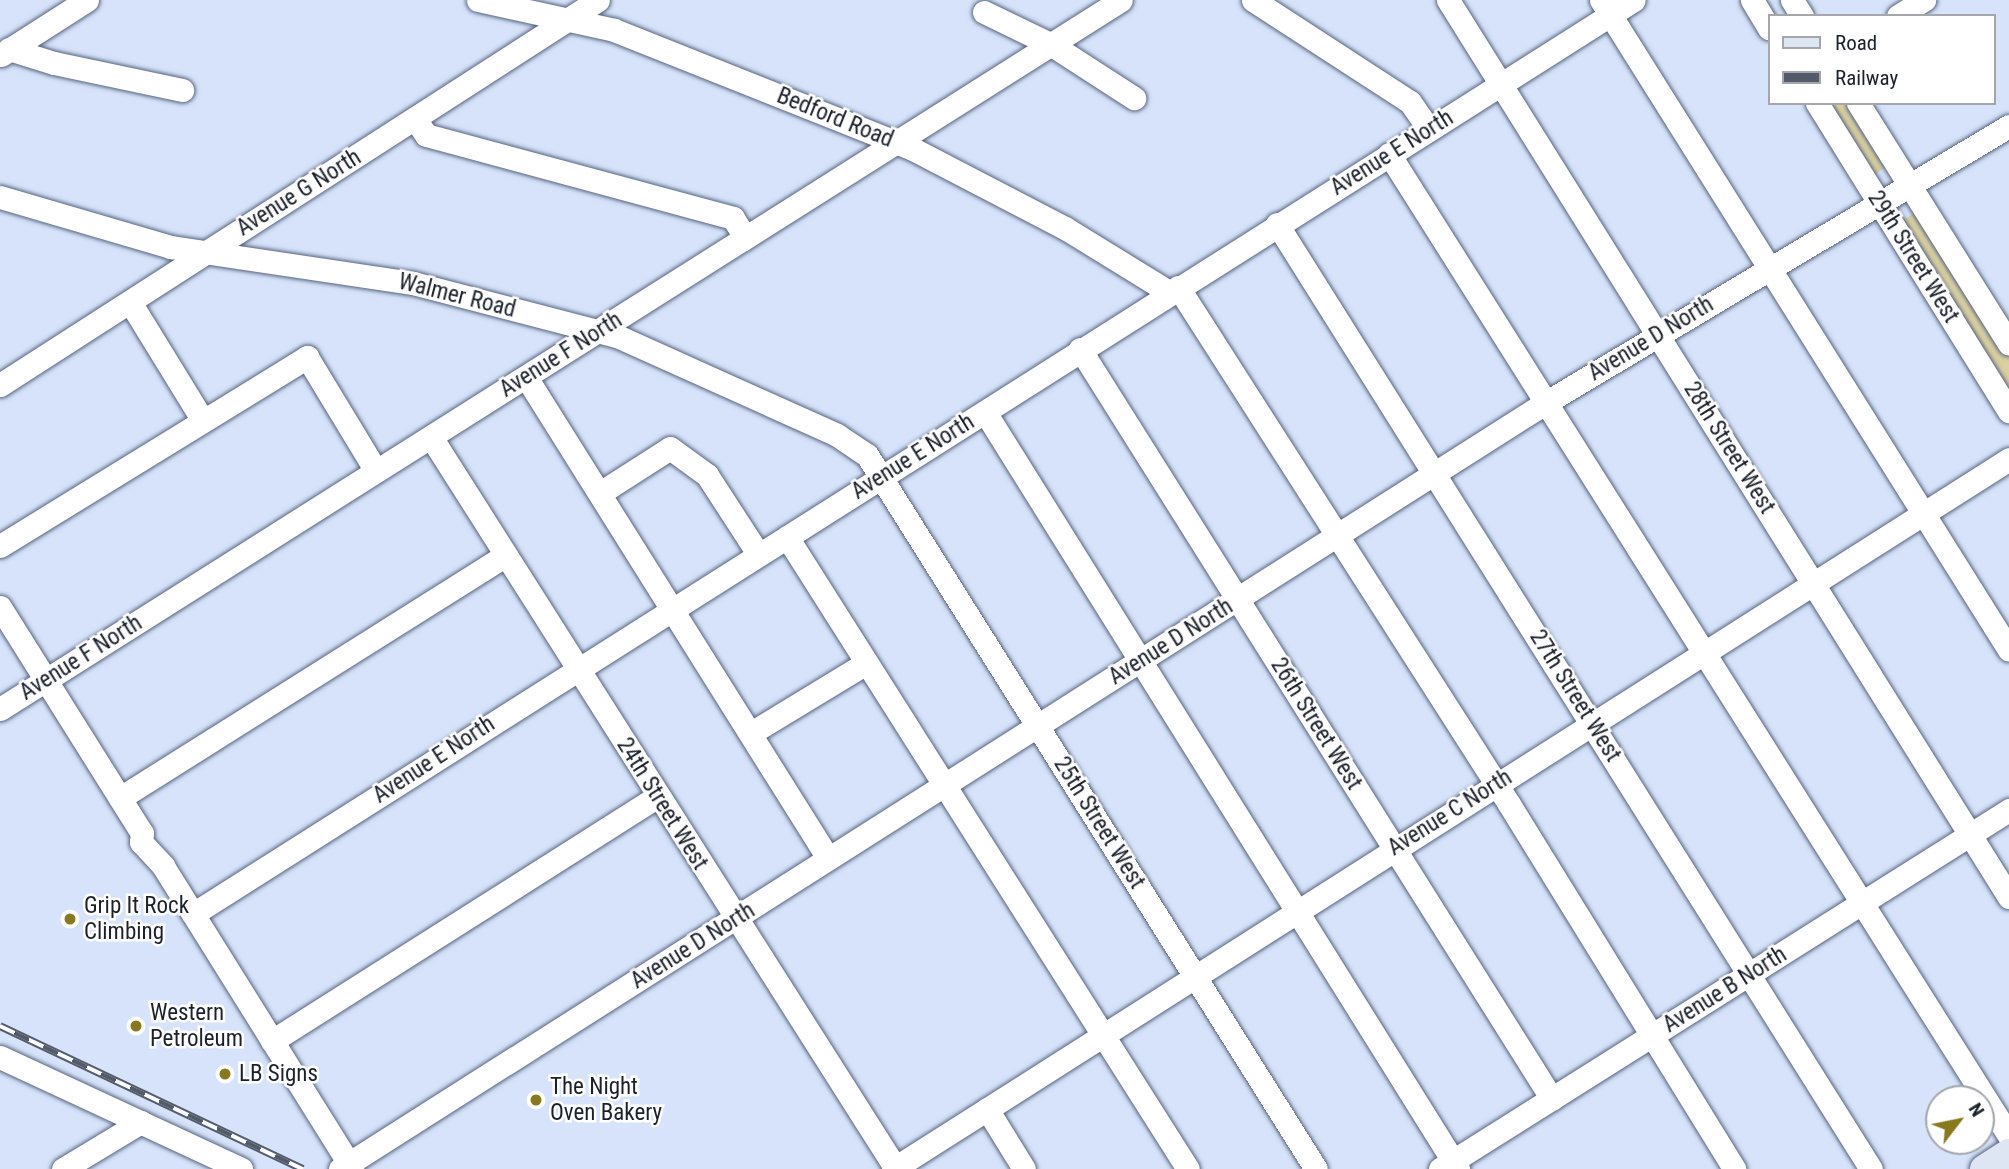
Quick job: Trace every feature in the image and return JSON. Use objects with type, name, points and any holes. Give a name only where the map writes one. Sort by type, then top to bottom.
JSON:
[{"type":"main road","points":[[1984,1169],[2009,1153]]},
{"type":"street","points":[[5,52],[87,0]]},
{"type":"street","name":"Bedford Road","points":[[478,0],[614,30],[896,142],[962,171],[1174,290]]},
{"type":"street","name":"Avenue G North","points":[[0,385],[598,0]]},
{"type":"street","name":"Avenue F North","points":[[0,709],[1121,0]]},
{"type":"street","points":[[1253,0],[1410,102],[1429,129]]},
{"type":"street","name":"28th Street West","points":[[1448,0],[2009,897]]},
{"type":"street","name":"Avenue E North","points":[[193,914],[1501,84],[1606,7],[1634,0]]},
{"type":"street","points":[[1752,0],[1768,26]]},
{"type":"street","points":[[1901,14],[1924,0]]},
{"type":"street","points":[[1606,7],[2009,650]]},
{"type":"street","points":[[984,12],[1052,45],[1134,98]]},
{"type":"street","points":[[5,52],[182,90]]},
{"type":"street","name":"29th Street West","points":[[1818,105],[2009,411]]},
{"type":"street","name":"29th Street West","points":[[1859,105],[2009,344]]},
{"type":"street","points":[[415,119],[426,135],[733,218],[746,237]]},
{"type":"street","name":"Avenue D North","points":[[347,1167],[1039,724],[1339,538],[1545,404],[1657,334],[1879,202],[1911,186],[2009,125]]},
{"type":"street","points":[[1389,154],[2009,1136]]},
{"type":"street","name":"Walmer Road","points":[[0,197],[171,247],[413,283],[633,343],[836,435],[867,455],[883,476]]},
{"type":"street","name":"27th Street West","points":[[1277,224],[1871,1169]]},
{"type":"street","points":[[1174,290],[1339,538],[1496,784],[1654,1035],[1726,1166]]},
{"type":"street","points":[[130,302],[202,419]]},
{"type":"street","name":"26th Street West","points":[[1080,349],[1552,1099]]},
{"type":"street","points":[[0,546],[202,419],[307,357],[376,471]]},
{"type":"street","points":[[526,377],[828,858]]},
{"type":"street","points":[[985,412],[1450,1166]]},
{"type":"street","name":"24th Street West","points":[[431,437],[895,1169]]},
{"type":"street","points":[[600,493],[670,448],[707,475],[759,555]]},
{"type":"street","name":"Avenue C North","points":[[895,1169],[1394,848],[2009,459]]},
{"type":"street","name":"25th Street West","points":[[883,476],[1316,1169]]},
{"type":"street","points":[[787,537],[1103,1036],[1180,1166]]},
{"type":"street","points":[[120,798],[506,555]]},
{"type":"street","points":[[0,607],[142,833],[141,842],[163,866],[347,1167]]},
{"type":"street","points":[[751,733],[866,663]]},
{"type":"street","points":[[272,1041],[657,797]]},
{"type":"street","name":"Avenue B North","points":[[1450,1166],[2009,810]]},
{"type":"street","points":[[0,1057],[242,1169]]},
{"type":"street","points":[[987,1110],[1024,1169]]},
{"type":"street","points":[[63,1169],[141,1122]]},
{"type":"shaded area","points":[[1829,105],[1852,105],[1889,165],[1874,175]]},
{"type":"shaded area","points":[[1917,211],[2009,355],[2009,392],[1902,221]]},
{"type":"railway","points":[[0,1026],[303,1169]]},
{"type":"place","name":"Grip It Rock Climbing","points":[[70,919]]},
{"type":"place","name":"Western Petroleum","points":[[136,1026]]},
{"type":"place","name":"LB Signs","points":[[225,1074]]},
{"type":"place","name":"The Night Oven Bakery","points":[[536,1100]]}]
